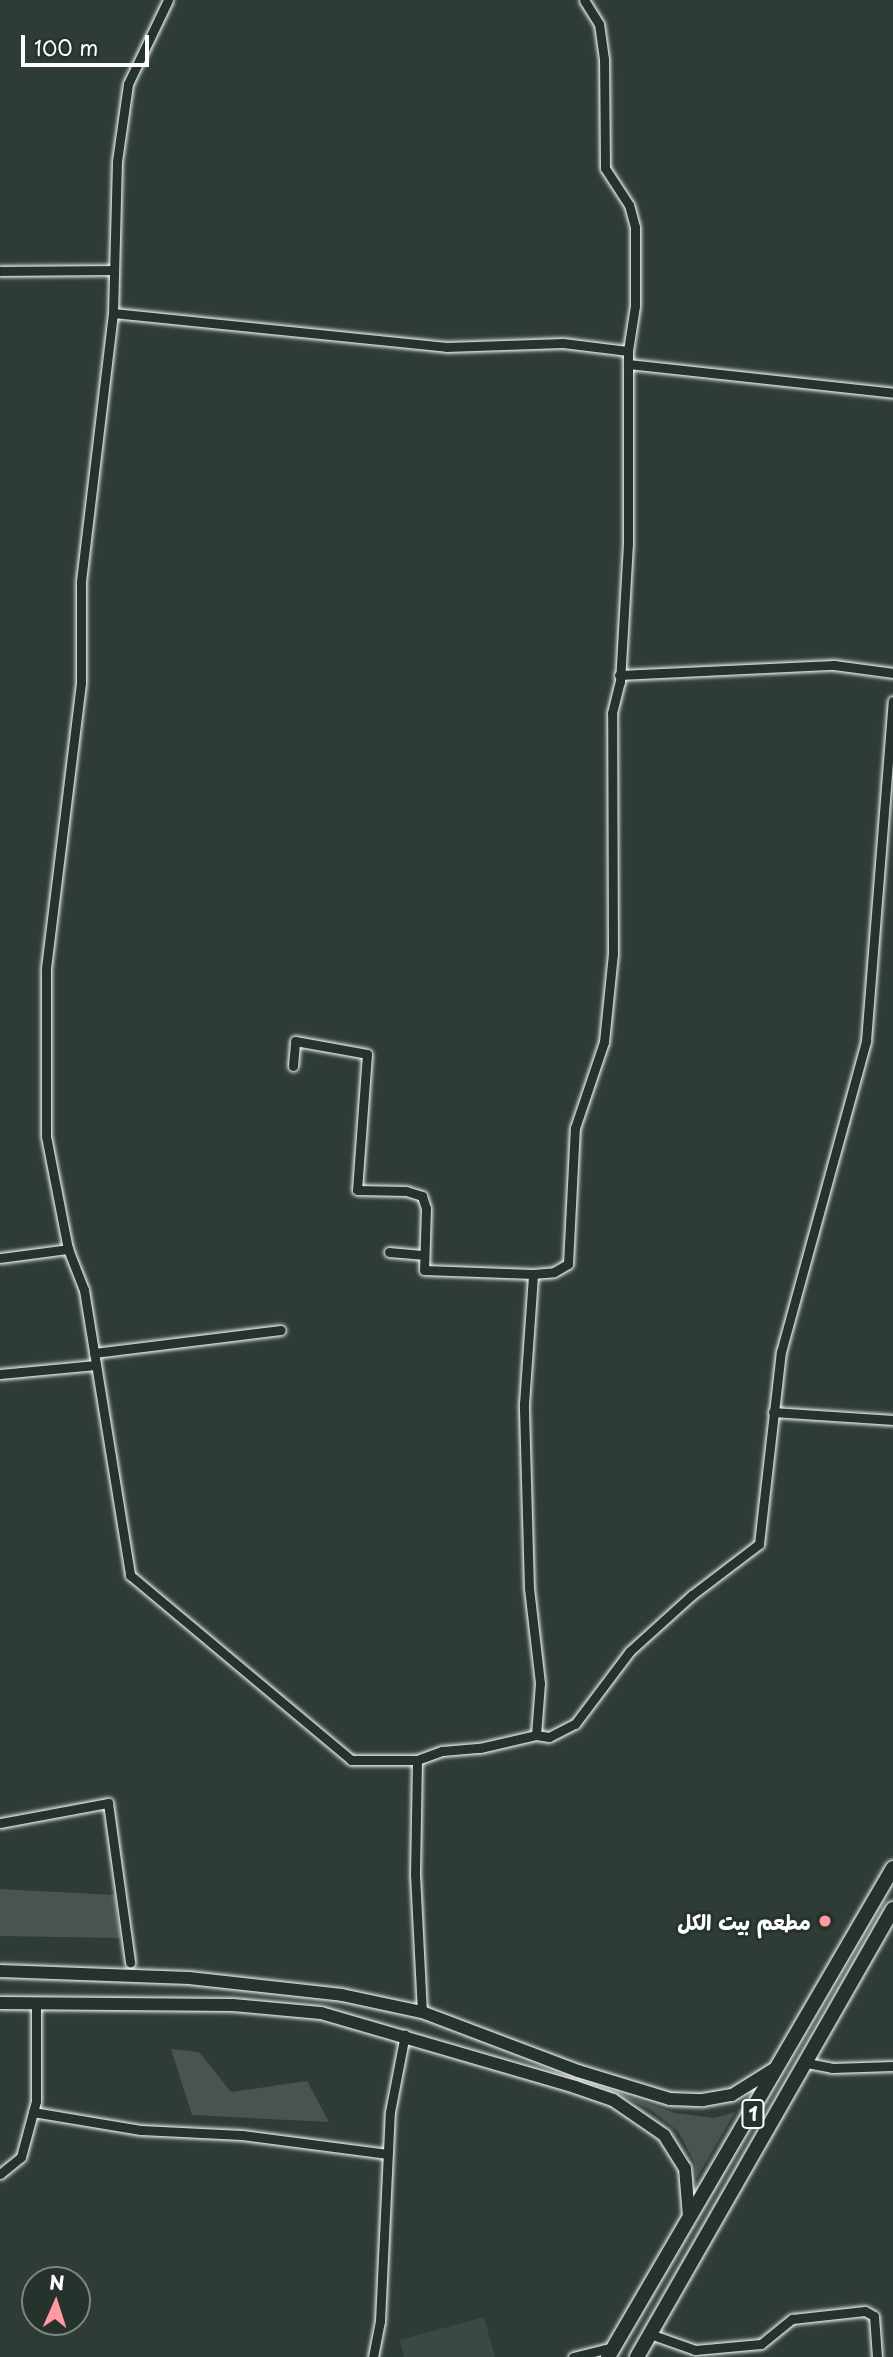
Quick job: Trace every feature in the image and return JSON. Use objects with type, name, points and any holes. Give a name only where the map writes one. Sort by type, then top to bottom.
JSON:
[{"type":"main road","name":"1","points":[[610,2355],[783,2062],[893,1868]]},
{"type":"main road","name":"1","points":[[637,2357],[893,1909]]},
{"type":"main road","points":[[0,1971],[212,1980],[342,1995],[422,2012],[578,2071],[670,2099],[703,2100],[732,2095],[755,2084],[783,2062]]},
{"type":"main road","points":[[0,2003],[233,2005],[321,2013],[405,2034],[575,2087],[613,2100],[664,2135],[685,2168],[689,2218]]},
{"type":"main road","points":[[575,2087],[578,2071]]},
{"type":"street","points":[[168,0],[128,84],[117,161],[112,270],[113,313],[81,583],[81,683],[46,969],[46,1136],[68,1249],[84,1290],[130,1575],[351,1760],[417,1760],[442,1751],[480,1748],[536,1735],[549,1737],[575,1724],[631,1651],[692,1595],[759,1544],[781,1352],[866,1041],[888,810],[893,701]]},
{"type":"street","points":[[293,1066],[295,1041],[367,1054],[358,1191],[406,1191],[422,1196],[426,1208],[422,1255],[424,1270],[533,1274],[554,1272],[568,1264],[575,1128],[604,1042],[613,954],[612,713],[619,675],[628,544],[628,351],[635,306],[635,227],[629,205],[605,168],[604,59],[599,24],[584,0]]},
{"type":"street","points":[[0,271],[112,270]]},
{"type":"street","points":[[113,313],[446,347],[563,343],[628,351]]},
{"type":"street","points":[[628,364],[893,393]]},
{"type":"street","points":[[619,675],[834,665],[893,673]]},
{"type":"street","points":[[0,1258],[68,1249]]},
{"type":"street","points":[[389,1252],[422,1255]]},
{"type":"street","points":[[533,1274],[524,1404],[528,1588],[540,1683],[536,1735]]},
{"type":"street","points":[[94,1353],[281,1330]]},
{"type":"street","points":[[0,1374],[96,1365]]},
{"type":"street","points":[[773,1412],[893,1420]]},
{"type":"street","points":[[417,1760],[415,1874],[422,2012]]},
{"type":"street","points":[[0,1823],[108,1803],[130,1962]]},
{"type":"street","points":[[0,2174],[21,2157],[33,2112],[36,2003]]},
{"type":"street","points":[[373,2357],[380,2321],[390,2112],[405,2034]]},
{"type":"street","points":[[807,2063],[832,2068],[893,2066]]},
{"type":"street","points":[[33,2112],[141,2130],[242,2135],[388,2154]]},
{"type":"street","points":[[650,2334],[695,2350],[761,2344],[792,2319],[865,2311],[874,2316],[877,2357]]},
{"type":"street","points":[[573,2357],[606,2349],[610,2355]]},
{"type":"shaded area","points":[[0,1889],[115,1895],[120,1938],[0,1936]]},
{"type":"shaded area","points":[[171,2049],[199,2052],[231,2092],[307,2081],[329,2122],[192,2115]]},
{"type":"shaded area","points":[[587,2081],[675,2113],[715,2118],[735,2112],[696,2179],[695,2163],[678,2131],[651,2110]]},
{"type":"shaded area","points":[[484,2317],[495,2357],[404,2357],[400,2340]]},
{"type":"place","name":"مطعم بيت الكل","points":[[825,1921]]}]
